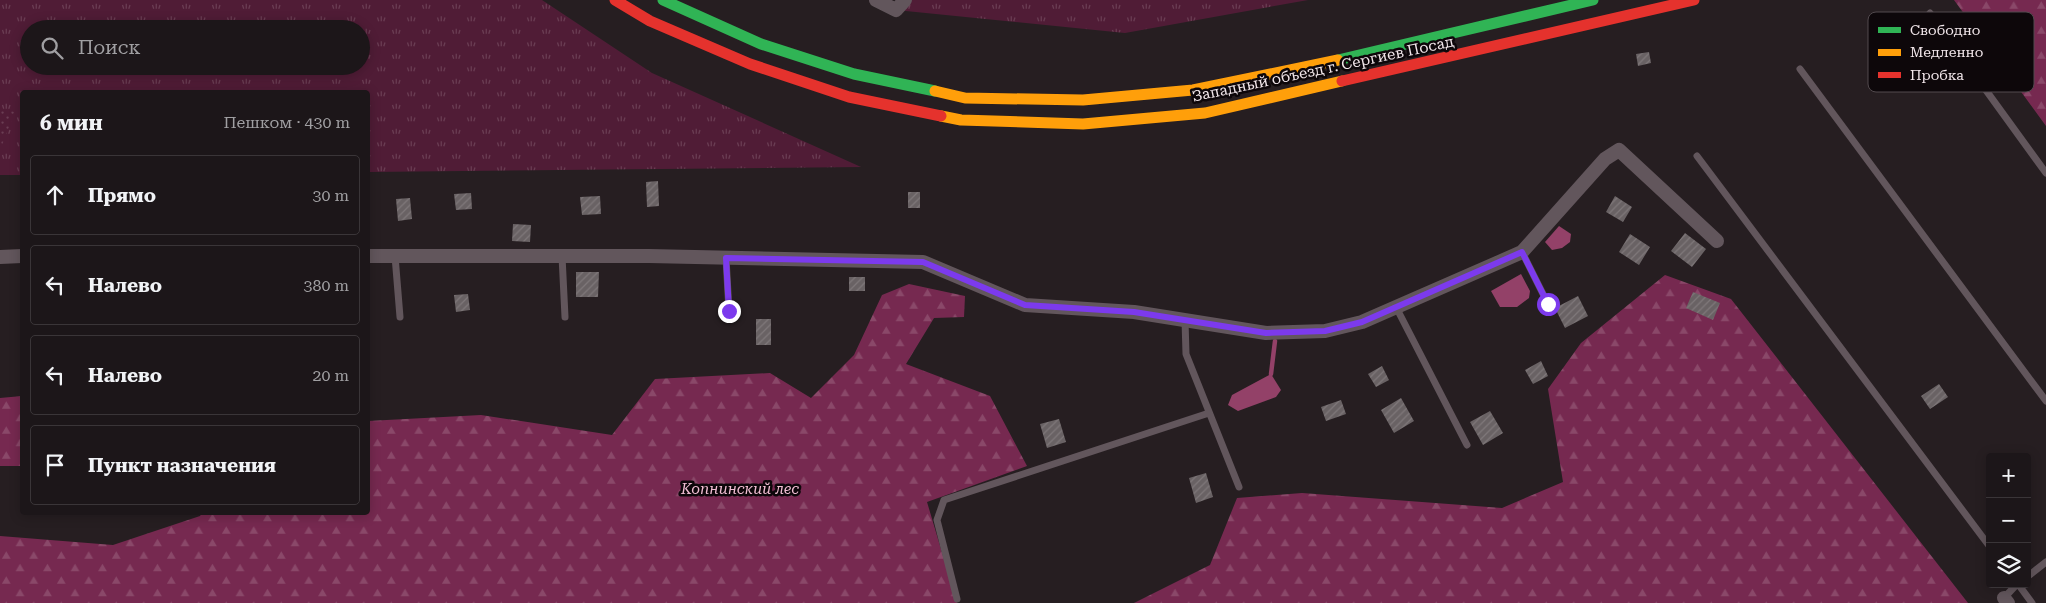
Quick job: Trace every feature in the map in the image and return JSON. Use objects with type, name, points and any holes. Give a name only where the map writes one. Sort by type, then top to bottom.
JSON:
[{"type":"main road","name":"Западный объезд г. Сергиев Посад","points":[[615,0],[650,21],[750,64],[849,97],[961,120],[1083,124],[1205,113],[1694,0]]},
{"type":"main road","name":"Западный объезд г. Сергиев Посад","points":[[663,0],[761,44],[854,74],[966,98],[1083,100],[1193,90],[1384,50],[1593,0]]},
{"type":"street","points":[[876,0],[896,10],[905,0]]},
{"type":"street","points":[[370,256],[562,256],[923,262],[1025,305],[1134,312],[1266,333],[1325,331],[1362,322],[1522,252],[1605,159],[1619,150],[1717,241]]},
{"type":"street","points":[[0,256],[20,256]]},
{"type":"lane","points":[[1800,69],[2046,401]]},
{"type":"lane","points":[[1987,92],[2046,173]]},
{"type":"lane","points":[[1698,156],[1987,543]]},
{"type":"lane","points":[[1522,252],[1548,304]]},
{"type":"lane","points":[[395,256],[400,317]]},
{"type":"lane","points":[[562,256],[565,317]]},
{"type":"lane","points":[[726,258],[729,311]]},
{"type":"lane","points":[[1396,307],[1467,445]]},
{"type":"lane","points":[[1185,320],[1186,354],[1239,488]]},
{"type":"lane","points":[[957,599],[937,520],[944,500],[1209,413]]},
{"type":"lane","points":[[2031,574],[2046,562]]},
{"type":"lane","points":[[2006,600],[2015,588]]},
{"type":"lane","points":[[2021,588],[2032,603]]},
{"type":"green space","points":[[0,0],[542,0],[652,73],[861,167],[370,172],[370,90],[20,90],[20,175],[0,175]]},
{"type":"green space","points":[[905,0],[1308,0],[1125,33],[896,10]]},
{"type":"green space","points":[[1954,0],[2046,0],[2046,126],[2021,92],[2034,92],[2034,12],[1963,12]]},
{"type":"green space","points":[[0,108],[15,112],[0,150]]},
{"type":"green space","points":[[1665,275],[1731,299],[1968,603],[1134,603],[1210,565],[1237,498],[1302,493],[1502,508],[1563,482],[1548,389],[1581,343]]},
{"type":"green space","name":"Копнинский лес","points":[[909,284],[965,296],[964,317],[934,318],[906,364],[990,396],[1027,466],[927,502],[957,603],[0,603],[0,536],[113,545],[201,515],[370,515],[370,421],[481,415],[612,435],[655,379],[770,373],[811,398],[854,355],[882,295]]},
{"type":"green space","points":[[20,396],[20,466],[0,466],[0,398]]},
{"type":"shaded area","points":[[1559,226],[1571,234],[1570,242],[1562,248],[1552,250],[1545,242]]},
{"type":"shaded area","points":[[1521,274],[1530,291],[1529,298],[1517,307],[1500,307],[1491,291]]},
{"type":"shaded area","points":[[1271,374],[1281,390],[1276,397],[1238,411],[1228,405],[1232,395]]},
{"type":"building","points":[[1649,52],[1651,63],[1638,66],[1636,54]]},
{"type":"building","points":[[658,181],[659,206],[647,207],[646,182]]},
{"type":"building","points":[[908,192],[920,192],[920,208],[908,208]]},
{"type":"building","points":[[471,193],[472,209],[456,210],[454,194]]},
{"type":"building","points":[[600,196],[601,214],[582,215],[580,197]]},
{"type":"building","points":[[1615,196],[1632,207],[1623,222],[1606,212]]},
{"type":"building","points":[[410,198],[412,219],[398,221],[396,199]]},
{"type":"building","points":[[513,224],[531,225],[530,242],[512,241]]},
{"type":"building","points":[[1685,233],[1706,249],[1692,267],[1671,251]]},
{"type":"building","points":[[1630,234],[1650,247],[1639,265],[1619,252]]},
{"type":"building","points":[[576,272],[599,272],[598,297],[576,297]]},
{"type":"building","points":[[849,277],[865,277],[865,291],[849,291]]},
{"type":"building","points":[[1693,292],[1720,303],[1713,320],[1686,308]]},
{"type":"building","points":[[468,294],[470,310],[456,312],[454,295]]},
{"type":"building","points":[[1578,296],[1588,316],[1565,328],[1555,308]]},
{"type":"building","points":[[756,319],[771,319],[771,345],[756,345]]},
{"type":"building","points":[[1541,361],[1548,376],[1533,384],[1525,370]]},
{"type":"building","points":[[1382,366],[1389,380],[1376,387],[1368,374]]},
{"type":"building","points":[[1939,384],[1948,397],[1930,409],[1921,396]]},
{"type":"building","points":[[1401,398],[1414,421],[1394,433],[1381,410]]},
{"type":"building","points":[[1341,400],[1346,414],[1326,421],[1321,407]]},
{"type":"building","points":[[1490,411],[1503,433],[1483,445],[1470,422]]},
{"type":"building","points":[[1059,419],[1066,442],[1047,448],[1040,424]]},
{"type":"building","points":[[1206,473],[1213,497],[1196,503],[1189,478]]},
{"type":"waterway","points":[[1271,374],[1275,341]]},
{"type":"traffic: fast","points":[[663,0],[761,44],[854,74],[935,91]]},
{"type":"traffic: fast","points":[[1338,60],[1593,0]]},
{"type":"traffic: slow","points":[[935,91],[965,98],[1083,100],[1193,90],[1338,60]]},
{"type":"traffic: slow","points":[[941,116],[961,120],[1083,124],[1205,113],[1342,81]]},
{"type":"traffic: jam","points":[[615,0],[650,21],[750,64],[849,97],[941,116]]},
{"type":"traffic: jam","points":[[1342,81],[1694,0]]},
{"type":"route","points":[[729,311],[726,258],[923,262],[1025,305],[1134,312],[1266,333],[1325,331],[1362,322],[1522,252],[1548,304]]}]
